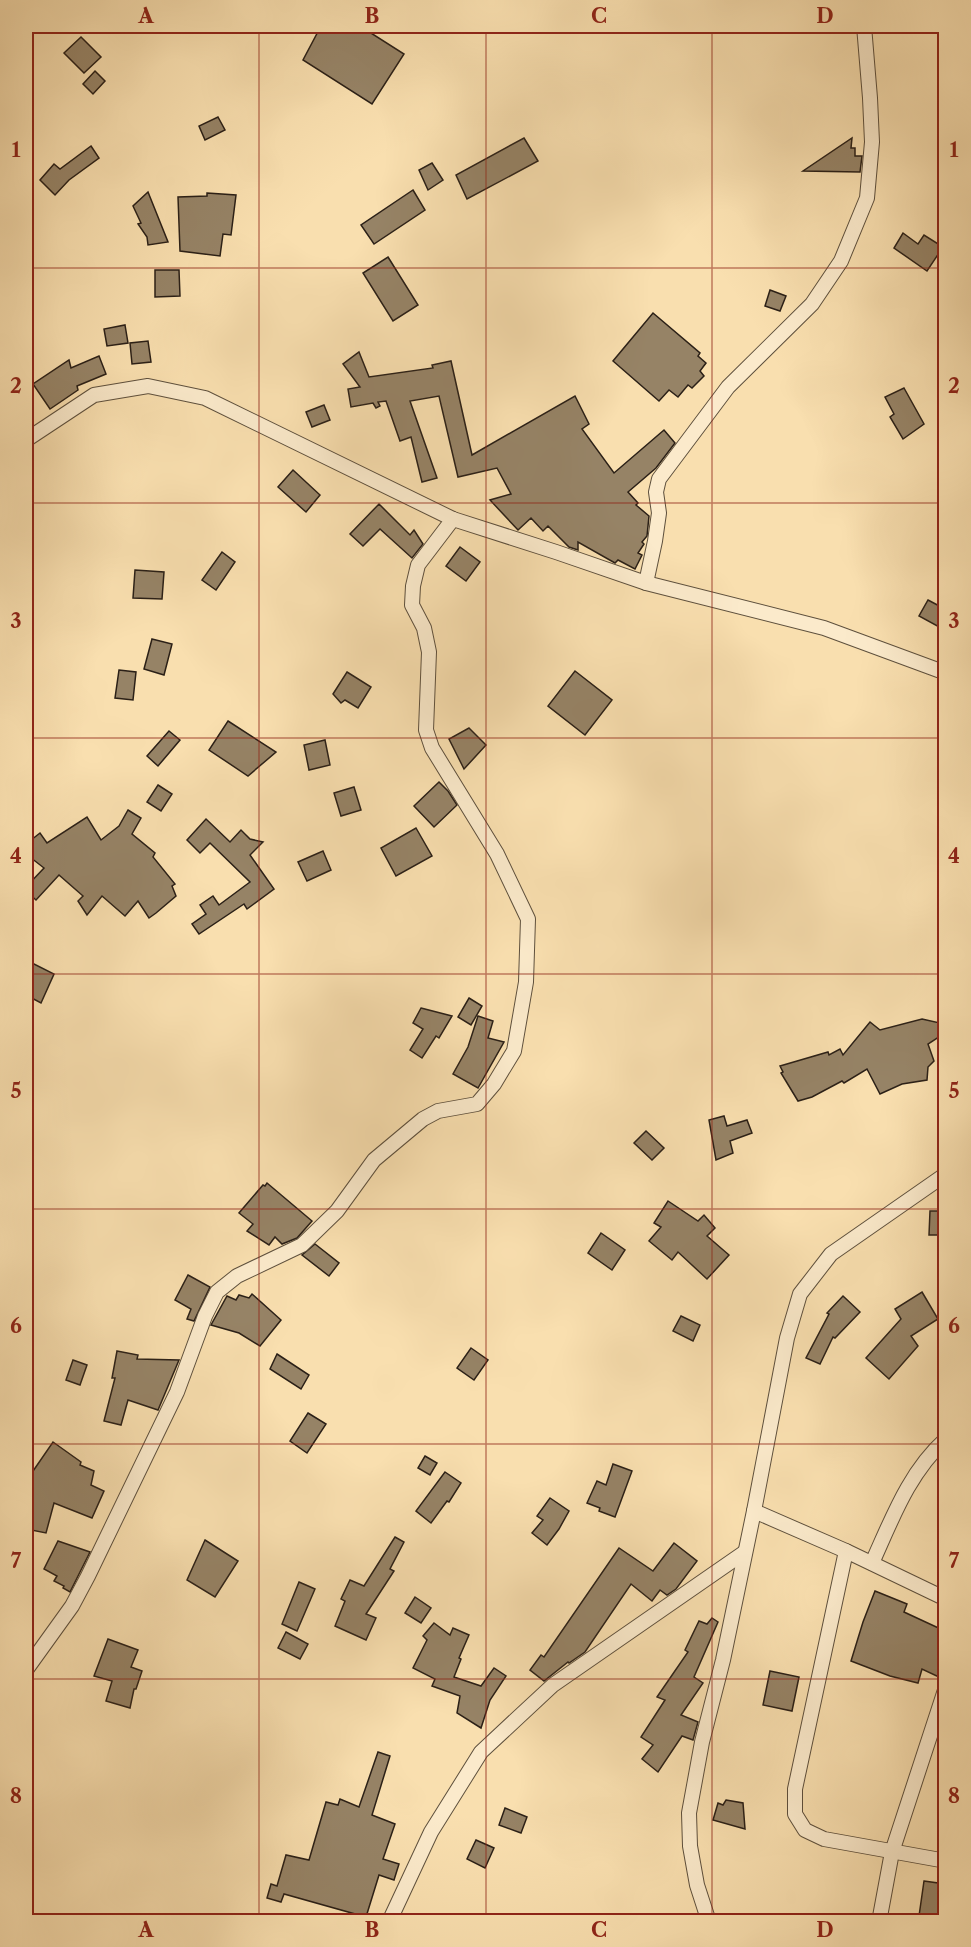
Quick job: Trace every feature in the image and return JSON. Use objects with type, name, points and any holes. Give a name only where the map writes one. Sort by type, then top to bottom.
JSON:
[{"type":"street","points":[[646,583],[657,532],[659,513],[656,492],[659,479],[728,387],[812,304],[841,261],[857,226],[867,198],[872,142],[864,26]]},
{"type":"street","points":[[26,440],[94,395],[147,386],[205,398],[453,519],[646,583],[824,628],[945,673]]},
{"type":"street","points":[[26,1670],[72,1606],[88,1576],[177,1392],[205,1316],[217,1292],[237,1276],[302,1245],[337,1211],[375,1160],[423,1119],[438,1111],[477,1104],[494,1084],[514,1051],[526,982],[528,920],[497,854],[432,748],[426,730],[429,652],[424,628],[412,605],[413,586],[418,566],[453,519]]},
{"type":"street","points":[[709,1922],[697,1885],[690,1846],[689,1813],[702,1742],[723,1660],[754,1511],[787,1338],[800,1294],[831,1254],[945,1174]]},
{"type":"street","points":[[872,1563],[907,1487],[945,1439]]},
{"type":"street","points":[[754,1511],[846,1551],[945,1599]]},
{"type":"street","points":[[846,1551],[795,1789],[795,1814],[805,1830],[824,1839],[945,1861]]},
{"type":"street","points":[[389,1922],[430,1832],[481,1752],[554,1685],[744,1552]]},
{"type":"street","points":[[879,1922],[892,1852],[945,1687]]},
{"type":"building","points":[[321,26],[360,26],[404,54],[372,104],[303,60]]},
{"type":"building","points":[[81,37],[101,57],[84,73],[64,53]]},
{"type":"building","points":[[95,71],[105,81],[93,94],[83,84]]},
{"type":"building","points":[[218,117],[225,130],[205,140],[199,126]]},
{"type":"building","points":[[524,138],[538,161],[467,199],[456,175]]},
{"type":"building","points":[[852,138],[851,148],[855,148],[855,156],[862,156],[860,172],[803,171]]},
{"type":"building","points":[[91,146],[99,158],[69,180],[55,195],[40,180],[54,164],[60,169]]},
{"type":"building","points":[[432,163],[443,180],[428,190],[419,170]]},
{"type":"building","points":[[413,190],[425,210],[374,244],[361,225]]},
{"type":"building","points":[[148,192],[168,242],[148,245],[147,237],[138,224],[141,223],[133,206]]},
{"type":"building","points":[[207,193],[236,195],[231,235],[223,234],[220,256],[180,251],[178,197],[207,196]]},
{"type":"building","points":[[903,233],[918,244],[924,235],[943,247],[927,271],[894,248]]},
{"type":"building","points":[[388,257],[418,305],[393,321],[363,273]]},
{"type":"building","points":[[155,270],[179,270],[180,296],[155,297]]},
{"type":"building","points":[[770,290],[786,296],[780,311],[765,306]]},
{"type":"building","points":[[653,313],[700,353],[698,356],[706,363],[700,371],[704,376],[692,388],[688,385],[678,397],[669,390],[659,401],[613,361]]},
{"type":"building","points":[[125,325],[128,343],[107,346],[104,329]]},
{"type":"building","points":[[148,341],[151,362],[132,364],[130,343]]},
{"type":"building","points":[[359,352],[369,377],[433,368],[432,365],[451,361],[472,455],[575,396],[589,424],[582,429],[614,473],[664,430],[675,443],[656,468],[628,492],[638,503],[636,505],[649,516],[647,536],[638,553],[642,555],[635,569],[618,560],[615,563],[578,542],[578,550],[569,547],[548,526],[543,531],[531,518],[518,530],[490,500],[511,494],[497,468],[458,477],[439,396],[410,401],[437,478],[422,482],[411,437],[400,441],[386,401],[378,402],[380,406],[376,408],[373,403],[351,407],[348,389],[360,387],[343,364]]},
{"type":"building","points":[[99,356],[106,374],[77,386],[78,390],[50,409],[33,384],[69,360],[71,368]]},
{"type":"building","points":[[904,388],[924,424],[903,439],[890,417],[894,414],[885,397]]},
{"type":"building","points":[[324,405],[330,420],[312,427],[306,412]]},
{"type":"building","points":[[293,470],[320,495],[306,512],[278,487]]},
{"type":"building","points":[[379,504],[410,535],[414,530],[423,544],[412,558],[380,529],[363,546],[350,534]]},
{"type":"building","points":[[460,547],[480,562],[466,581],[446,566]]},
{"type":"building","points":[[222,552],[235,562],[216,590],[202,580]]},
{"type":"building","points":[[135,570],[164,572],[162,599],[133,598]]},
{"type":"building","points":[[928,600],[945,609],[945,620],[941,628],[919,616]]},
{"type":"building","points":[[152,639],[172,644],[164,675],[144,669]]},
{"type":"building","points":[[119,670],[136,672],[133,700],[115,698]]},
{"type":"building","points":[[575,671],[612,700],[585,735],[548,706]]},
{"type":"building","points":[[347,672],[371,687],[358,708],[345,700],[341,703],[333,694]]},
{"type":"building","points":[[228,721],[276,752],[248,776],[209,750]]},
{"type":"building","points":[[469,728],[486,745],[464,769],[449,739]]},
{"type":"building","points":[[169,731],[180,740],[158,766],[147,756]]},
{"type":"building","points":[[325,740],[330,765],[309,770],[304,745]]},
{"type":"building","points":[[439,782],[457,805],[434,827],[414,806]]},
{"type":"building","points":[[158,785],[172,794],[161,811],[147,802]]},
{"type":"building","points":[[354,787],[361,810],[341,816],[334,793]]},
{"type":"building","points":[[128,810],[141,818],[132,834],[155,853],[153,857],[175,884],[172,886],[176,896],[156,913],[149,918],[138,901],[125,916],[102,896],[87,915],[78,901],[83,896],[59,875],[36,900],[26,891],[26,887],[44,868],[26,854],[26,844],[40,833],[47,843],[87,817],[101,840],[119,826]]},
{"type":"building","points":[[206,819],[230,842],[241,830],[250,839],[263,842],[250,855],[274,889],[247,909],[244,904],[199,934],[192,924],[206,914],[200,905],[213,896],[219,905],[250,882],[210,843],[200,853],[187,840]]},
{"type":"building","points":[[416,828],[432,856],[396,876],[381,848]]},
{"type":"building","points":[[323,851],[331,870],[307,881],[298,862]]},
{"type":"building","points":[[26,960],[54,974],[41,1003],[26,995]]},
{"type":"building","points":[[469,998],[482,1006],[471,1025],[458,1017]]},
{"type":"building","points":[[421,1008],[452,1016],[439,1038],[436,1036],[422,1058],[410,1050],[423,1029],[413,1023]]},
{"type":"building","points":[[478,1016],[493,1021],[488,1038],[504,1042],[478,1088],[453,1074],[468,1047]]},
{"type":"building","points":[[922,1019],[940,1023],[942,1035],[928,1044],[934,1061],[928,1067],[927,1080],[902,1084],[880,1094],[867,1069],[844,1083],[842,1081],[812,1097],[798,1101],[781,1073],[783,1072],[780,1066],[828,1052],[829,1055],[840,1049],[843,1055],[870,1022],[880,1030]]},
{"type":"building","points":[[724,1116],[727,1126],[747,1120],[752,1133],[730,1141],[733,1153],[716,1160],[709,1120]]},
{"type":"building","points":[[646,1131],[664,1148],[652,1160],[634,1143]]},
{"type":"building","points":[[267,1183],[312,1221],[297,1238],[282,1244],[275,1237],[269,1245],[247,1231],[253,1224],[239,1213]]},
{"type":"building","points":[[668,1201],[698,1221],[704,1215],[715,1228],[707,1236],[729,1255],[707,1279],[678,1252],[672,1260],[649,1241],[661,1227],[654,1223]]},
{"type":"building","points":[[930,1211],[943,1211],[942,1235],[929,1235]]},
{"type":"building","points":[[601,1233],[625,1250],[612,1270],[588,1253]]},
{"type":"building","points":[[315,1244],[339,1263],[329,1276],[302,1255]]},
{"type":"building","points":[[188,1275],[210,1287],[194,1321],[187,1319],[191,1309],[175,1300]]},
{"type":"building","points":[[922,1292],[938,1319],[911,1336],[918,1346],[889,1379],[866,1358],[901,1319],[895,1309]]},
{"type":"building","points":[[252,1294],[281,1320],[260,1346],[239,1333],[211,1325],[227,1296],[236,1300],[239,1295],[249,1298]]},
{"type":"building","points":[[843,1296],[860,1312],[835,1338],[833,1337],[820,1364],[806,1358],[829,1314],[827,1313]]},
{"type":"building","points":[[681,1316],[700,1325],[693,1341],[673,1331]]},
{"type":"building","points":[[471,1348],[488,1360],[474,1380],[457,1368]]},
{"type":"building","points":[[117,1351],[138,1355],[137,1359],[179,1360],[158,1410],[128,1400],[121,1425],[104,1421],[115,1378],[112,1378]]},
{"type":"building","points":[[277,1354],[309,1375],[301,1389],[270,1369]]},
{"type":"building","points":[[73,1360],[87,1365],[80,1385],[66,1380]]},
{"type":"building","points":[[308,1413],[326,1424],[307,1453],[290,1441]]},
{"type":"building","points":[[53,1442],[81,1462],[80,1465],[94,1471],[91,1485],[104,1491],[92,1518],[54,1503],[46,1533],[26,1529],[26,1472],[31,1474]]},
{"type":"building","points":[[425,1456],[437,1463],[430,1475],[418,1468]]},
{"type":"building","points":[[613,1464],[632,1471],[615,1517],[587,1503],[597,1481],[606,1485]]},
{"type":"building","points":[[445,1472],[461,1483],[431,1523],[416,1511]]},
{"type":"building","points":[[550,1498],[569,1511],[547,1545],[532,1533],[543,1520],[537,1516]]},
{"type":"building","points":[[395,1537],[404,1542],[390,1569],[394,1571],[366,1614],[376,1618],[366,1640],[335,1626],[345,1601],[341,1599],[350,1580],[364,1586]]},
{"type":"building","points":[[205,1540],[238,1561],[215,1597],[187,1580]]},
{"type":"building","points":[[58,1541],[90,1552],[70,1592],[54,1581],[57,1576],[44,1569]]},
{"type":"building","points":[[674,1543],[697,1561],[676,1589],[667,1595],[660,1590],[652,1601],[631,1584],[585,1652],[544,1681],[530,1670],[541,1655],[544,1657],[619,1548],[653,1571]]},
{"type":"building","points":[[299,1582],[315,1589],[297,1631],[282,1624]]},
{"type":"building","points":[[875,1591],[907,1604],[904,1612],[945,1631],[945,1668],[941,1678],[922,1669],[918,1683],[890,1676],[851,1661]]},
{"type":"building","points":[[415,1597],[431,1608],[421,1623],[405,1613]]},
{"type":"building","points":[[712,1618],[718,1622],[694,1677],[703,1683],[681,1715],[698,1722],[693,1740],[682,1736],[658,1772],[642,1759],[653,1745],[641,1737],[665,1700],[657,1697],[688,1652],[685,1650],[699,1621],[707,1624]]},
{"type":"building","points":[[434,1623],[450,1635],[453,1628],[469,1635],[454,1677],[481,1686],[494,1668],[506,1676],[490,1700],[481,1728],[457,1713],[460,1696],[432,1686],[435,1679],[413,1668],[427,1640],[423,1636]]},
{"type":"building","points":[[286,1632],[308,1644],[300,1659],[278,1648]]},
{"type":"building","points":[[108,1639],[138,1650],[131,1667],[142,1671],[136,1689],[134,1689],[130,1708],[106,1701],[112,1681],[94,1676]]},
{"type":"building","points":[[770,1671],[799,1677],[792,1711],[763,1705]]},
{"type":"building","points":[[378,1752],[390,1756],[372,1815],[395,1824],[383,1859],[399,1864],[394,1880],[379,1875],[366,1917],[284,1894],[281,1902],[267,1898],[271,1884],[277,1886],[286,1855],[309,1860],[326,1802],[338,1805],[340,1799],[359,1807]]},
{"type":"building","points":[[726,1800],[743,1803],[745,1829],[713,1820],[718,1803],[723,1805]]},
{"type":"building","points":[[505,1808],[527,1817],[521,1833],[499,1825]]},
{"type":"building","points":[[476,1840],[494,1848],[485,1868],[467,1859]]},
{"type":"building","points":[[924,1881],[945,1884],[945,1919],[919,1916]]}]
